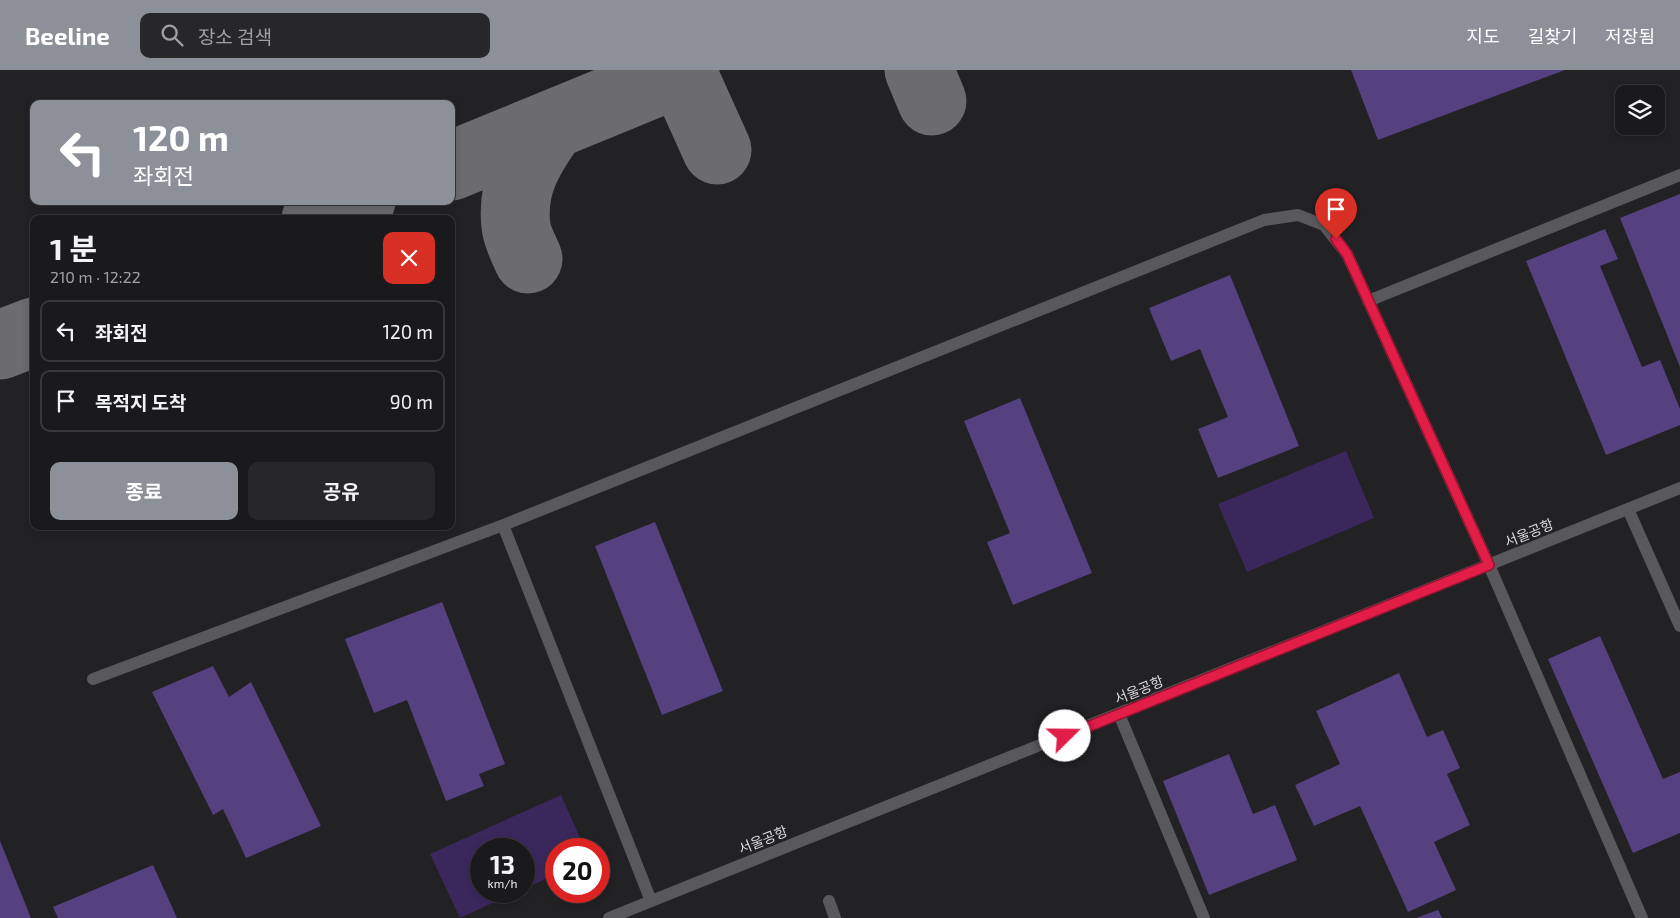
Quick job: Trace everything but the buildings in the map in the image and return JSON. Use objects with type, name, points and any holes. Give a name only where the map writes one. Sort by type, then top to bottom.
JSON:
[{"type":"lane","points":[[1368,301],[1680,176]]},
{"type":"lane","points":[[93,680],[503,525],[1264,220],[1298,215],[1324,225],[1347,254],[1489,565],[1642,918]]},
{"type":"lane","name":"서울공항","points":[[609,918],[1680,488]]},
{"type":"lane","points":[[1628,509],[1680,626]]},
{"type":"lane","points":[[503,525],[651,901]]},
{"type":"lane","points":[[1119,714],[1204,918]]},
{"type":"lane","points":[[829,900],[835,918]]},
{"type":"shaded area","points":[[1346,451],[1374,518],[1247,572],[1218,504]]},
{"type":"shaded area","points":[[561,795],[580,838],[545,838],[545,879],[535,884],[535,838],[470,838],[470,903],[493,903],[460,918],[430,854]]},
{"type":"taxiway","points":[[681,70],[717,150]]},
{"type":"taxiway","points":[[455,164],[685,70]]},
{"type":"taxiway","points":[[919,70],[932,101]]},
{"type":"taxiway","points":[[528,259],[517,230],[516,198],[523,173],[551,126]]},
{"type":"taxiway","points":[[326,215],[351,205]]},
{"type":"taxiway","points":[[0,345],[30,334]]},
{"type":"route","points":[[1065,736],[1489,565],[1347,254],[1336,239]]}]
